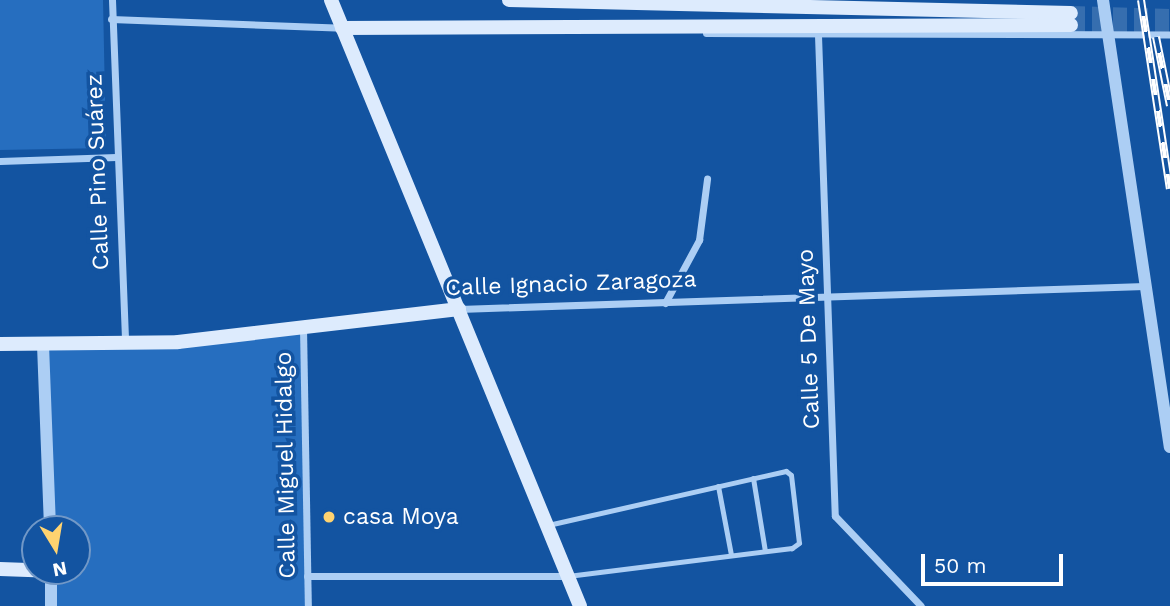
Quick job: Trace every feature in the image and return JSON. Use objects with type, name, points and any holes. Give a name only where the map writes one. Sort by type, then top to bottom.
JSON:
[{"type":"main road","points":[[331,0],[580,606]]},
{"type":"main road","points":[[342,28],[1071,19],[630,1],[509,0]]},
{"type":"main road","name":"Calle Ignacio Zaragoza","points":[[0,344],[125,343],[459,309]]},
{"type":"main road","points":[[0,569],[21,570]]},
{"type":"street","name":"Calle Pino Suárez","points":[[112,0],[125,343]]},
{"type":"street","points":[[1103,0],[1170,447]]},
{"type":"street","points":[[111,19],[342,28]]},
{"type":"street","points":[[633,25],[655,33],[1170,36]]},
{"type":"street","name":"Calle 5 De Mayo","points":[[818,35],[835,516],[921,606]]},
{"type":"street","points":[[0,161],[116,157]]},
{"type":"street","points":[[665,303],[699,240],[707,179]]},
{"type":"street","name":"Calle Ignacio Zaragoza","points":[[459,309],[1145,286]]},
{"type":"street","name":"Calle Miguel Hidalgo","points":[[303,323],[308,606]]},
{"type":"street","points":[[43,345],[49,515]]},
{"type":"street","points":[[307,576],[568,576]]},
{"type":"street","points":[[51,585],[51,606]]},
{"type":"lane","points":[[548,525],[753,478],[791,475],[799,543],[765,551],[568,576]]},
{"type":"lane","points":[[753,478],[765,551]]},
{"type":"lane","points":[[718,486],[731,555]]},
{"type":"shaded area","points":[[0,0],[103,0],[106,148],[0,150]]},
{"type":"shaded area","points":[[303,323],[308,606],[51,606],[51,585],[91,585],[91,515],[49,515],[43,345],[178,342]]},
{"type":"tunnel","points":[[1071,13],[1170,16]]},
{"type":"tunnel","points":[[1071,25],[1170,27]]},
{"type":"railway","points":[[1141,0],[1170,189]]},
{"type":"railway","points":[[1156,37],[1170,106]]},
{"type":"place","name":"casa Moya","points":[[329,517]]}]
